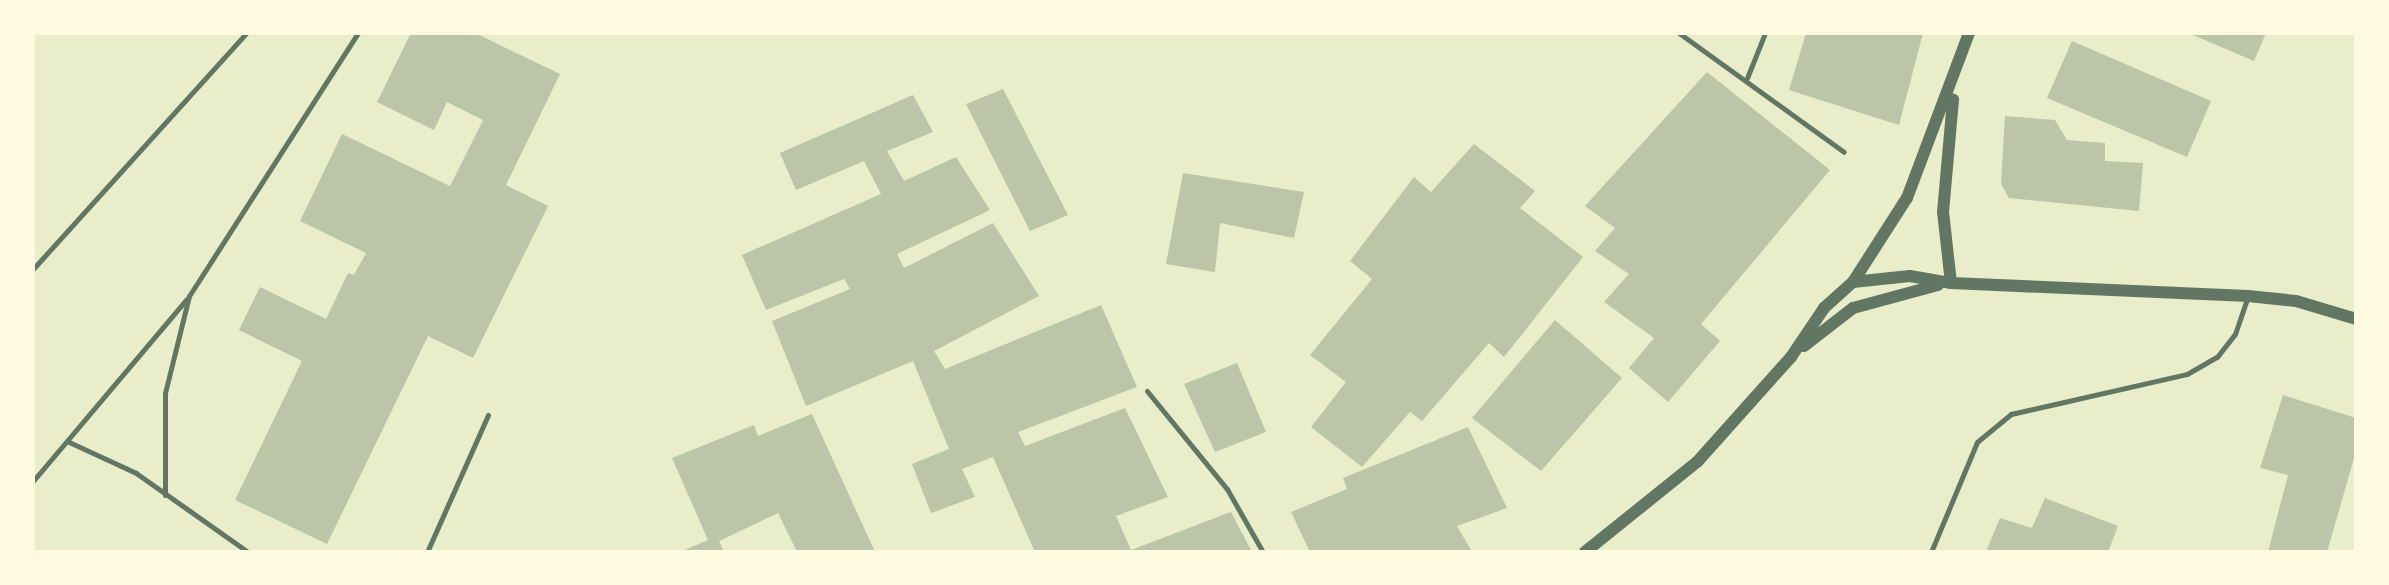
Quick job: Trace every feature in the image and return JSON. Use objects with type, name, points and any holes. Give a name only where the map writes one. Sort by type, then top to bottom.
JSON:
[{"type":"street","points":[[1585,552],[1698,461],[1791,357],[1824,308],[1853,282],[1907,198],[1955,85],[1969,33]]},
{"type":"street","points":[[1951,284],[1943,212],[1955,85]]},
{"type":"street","points":[[1853,282],[1910,276],[1951,284],[2248,296],[2296,301],[2356,319]]},
{"type":"street","points":[[1791,357],[1853,308],[1905,290],[1951,284]]},
{"type":"lane","points":[[33,269],[246,33]]},
{"type":"lane","points":[[33,481],[69,442],[189,296],[358,33]]},
{"type":"lane","points":[[1679,33],[1747,78],[1844,152]]},
{"type":"lane","points":[[1747,78],[1765,33]]},
{"type":"lane","points":[[165,495],[165,393],[189,296]]},
{"type":"lane","points":[[1931,552],[1977,442],[2011,414],[2187,374],[2217,357],[2235,334],[2248,296]]},
{"type":"lane","points":[[1147,391],[1227,489],[1263,552]]},
{"type":"lane","points":[[427,552],[488,415]]},
{"type":"lane","points":[[69,442],[104,455],[248,552]]},
{"type":"building","points":[[411,33],[475,33],[560,74],[506,185],[548,206],[473,358],[428,336],[327,544],[235,500],[302,361],[239,330],[260,287],[326,319],[348,273],[354,275],[366,253],[300,221],[342,134],[450,186],[483,120],[447,102],[434,130],[377,102]]},
{"type":"building","points":[[1806,33],[1923,33],[1899,125],[1789,90]]},
{"type":"building","points":[[2188,33],[2266,33],[2254,61]]},
{"type":"building","points":[[2072,41],[2211,101],[2187,157],[2047,98]]},
{"type":"building","points":[[1707,72],[1830,170],[1701,324],[1720,341],[1668,402],[1629,368],[1654,338],[1604,302],[1629,274],[1595,251],[1615,228],[1585,206]]},
{"type":"building","points":[[1003,89],[1068,215],[1030,231],[966,104]]},
{"type":"building","points":[[913,95],[933,132],[887,151],[904,181],[956,157],[990,210],[897,254],[904,268],[993,223],[1039,296],[934,351],[945,369],[1101,305],[1137,387],[1018,432],[1025,446],[1125,408],[1168,497],[1116,516],[1131,550],[1231,512],[1252,552],[1035,552],[993,457],[962,469],[975,497],[931,513],[912,464],[949,449],[913,361],[806,406],[772,321],[850,289],[844,279],[766,310],[742,255],[881,194],[864,161],[796,190],[780,153]]},
{"type":"building","points":[[2005,116],[2055,120],[2067,140],[2105,143],[2105,161],[2143,163],[2139,211],[2009,198],[2001,184]]},
{"type":"building","points":[[1474,144],[1535,191],[1520,208],[1583,257],[1504,357],[1489,343],[1422,421],[1410,412],[1362,467],[1311,427],[1346,382],[1310,355],[1372,279],[1350,261],[1414,177],[1431,192]]},
{"type":"building","points":[[1183,173],[1304,192],[1294,238],[1220,223],[1215,272],[1166,264]]},
{"type":"building","points":[[1555,320],[1622,378],[1541,471],[1472,418]]},
{"type":"building","points":[[1237,363],[1266,432],[1215,452],[1184,384]]},
{"type":"building","points":[[2283,395],[2356,418],[2356,451],[2327,552],[2268,552],[2288,475],[2260,468]]},
{"type":"building","points":[[812,414],[875,552],[797,552],[778,513],[719,541],[724,552],[680,552],[708,540],[672,458],[754,425],[758,436]]},
{"type":"building","points":[[1468,427],[1507,508],[1457,526],[1472,552],[1310,552],[1291,512],[1347,489],[1343,478]]},
{"type":"building","points":[[2045,498],[2118,526],[2108,552],[1986,552],[2000,518],[2032,528]]}]
